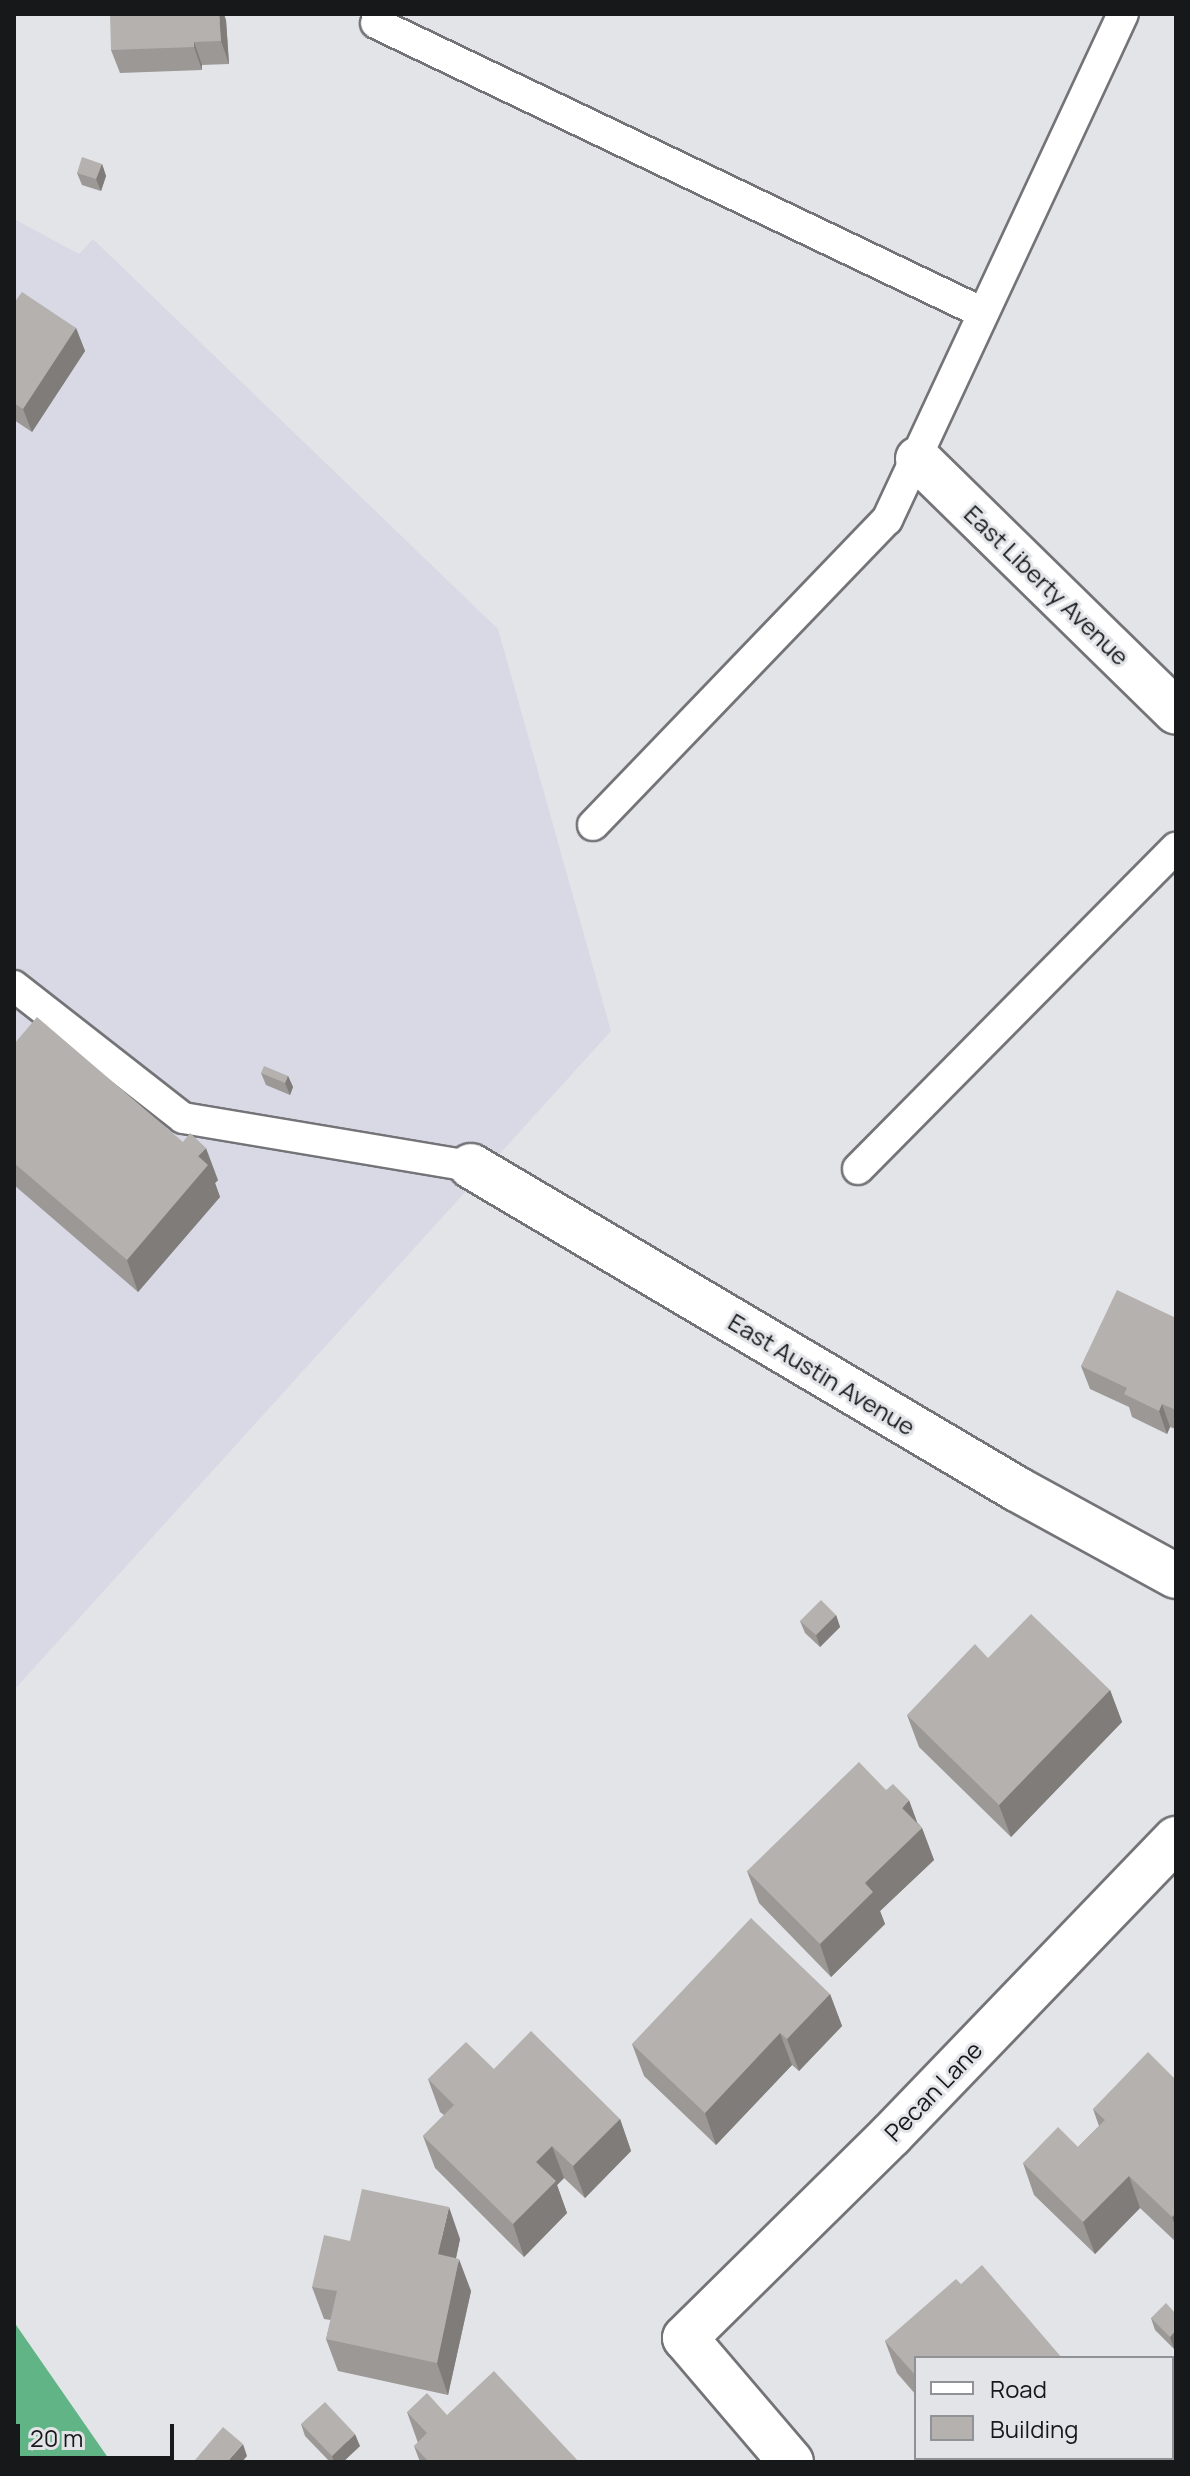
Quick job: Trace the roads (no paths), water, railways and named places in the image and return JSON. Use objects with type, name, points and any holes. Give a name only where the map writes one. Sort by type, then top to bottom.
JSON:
[{"type":"street","name":"East Liberty Avenue","points":[[918,459],[1176,712]]},
{"type":"street","name":"East Austin Avenue","points":[[471,1166],[1017,1489],[1176,1576]]},
{"type":"street","name":"Pecan Lane","points":[[791,2462],[685,2338],[891,2135],[1176,1839]]},
{"type":"lane","points":[[593,825],[887,520],[1123,14]]},
{"type":"lane","points":[[376,23],[983,313]]},
{"type":"lane","points":[[858,1169],[1176,848]]},
{"type":"lane","points":[[14,986],[183,1118],[471,1166]]}]
